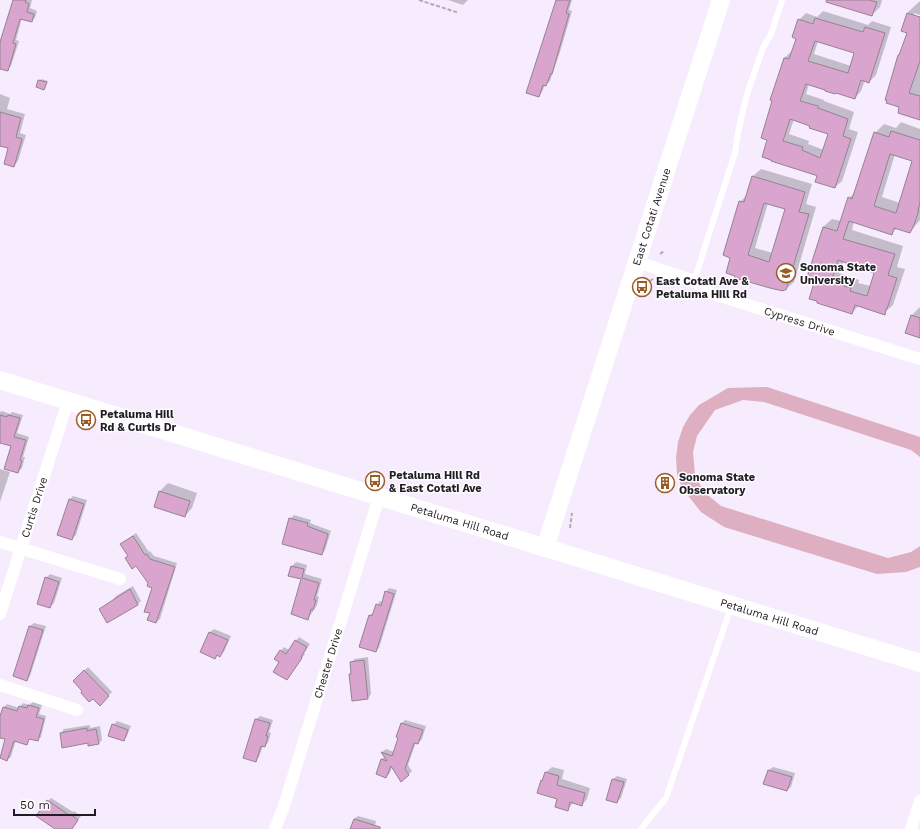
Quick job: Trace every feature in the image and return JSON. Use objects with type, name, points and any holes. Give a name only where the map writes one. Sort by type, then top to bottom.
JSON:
[{"type":"main road","name":"East Cotati Avenue","points":[[545,548],[721,0]]},
{"type":"main road","name":"Petaluma Hill Road","points":[[0,380],[920,663]]},
{"type":"street","name":"Cypress Drive","points":[[638,262],[694,281],[710,293],[920,359]]},
{"type":"street","name":"Curtis Drive","points":[[0,614],[68,401]]},
{"type":"street","name":"Chester Drive","points":[[275,829],[284,806],[379,497]]},
{"type":"street","points":[[0,542],[120,578]]},
{"type":"street","points":[[0,685],[77,710]]},
{"type":"street","points":[[911,829],[920,801]]},
{"type":"lane","points":[[694,281],[734,159],[747,94],[762,48],[771,34],[782,0]]},
{"type":"lane","points":[[641,829],[666,798],[731,605]]},
{"type":"path","points":[[420,0],[459,13]]},
{"type":"path","points":[[660,254],[664,251]]},
{"type":"shaded area","points":[[767,387],[920,437],[920,457],[911,450],[764,402],[743,400],[715,410],[697,436],[693,452],[695,475],[704,492],[721,506],[888,558],[911,552],[920,546],[920,567],[906,572],[877,574],[724,527],[701,512],[682,488],[677,474],[676,458],[678,442],[683,427],[690,415],[699,405],[728,388]]},
{"type":"building","points":[[13,0],[26,0],[25,2],[29,4],[27,12],[34,14],[32,22],[20,19],[13,43],[16,44],[8,71],[0,69],[0,42]]},
{"type":"building","points":[[556,0],[570,0],[566,13],[569,14],[552,74],[551,73],[546,86],[543,85],[539,97],[526,93]]},
{"type":"building","points":[[827,0],[869,0],[877,2],[872,16],[826,2]]},
{"type":"building","points":[[907,13],[920,17],[920,61],[909,93],[920,96],[920,120],[898,113],[899,107],[886,103],[887,100],[885,100],[898,55],[907,33],[901,31]]},
{"type":"building","points":[[815,18],[863,32],[865,27],[885,33],[869,83],[861,80],[855,99],[806,84],[800,101],[818,106],[818,108],[848,119],[843,136],[851,139],[835,188],[815,182],[817,176],[815,175],[762,157],[767,140],[761,138],[772,101],[770,100],[784,58],[789,59],[796,39],[792,37],[798,19],[813,24]],"holes":[[[815,41],[854,53],[848,73],[808,61]],[[790,119],[810,126],[809,128],[828,134],[820,158],[802,150],[803,147],[783,141]]]},
{"type":"building","points":[[38,80],[47,82],[44,90],[36,87]]},
{"type":"building","points":[[0,112],[21,118],[16,137],[22,139],[14,167],[4,164],[8,148],[0,146]]},
{"type":"building","points":[[891,131],[920,140],[920,203],[914,225],[910,233],[894,228],[892,235],[849,221],[843,239],[895,254],[888,275],[897,278],[885,315],[855,305],[852,314],[817,303],[817,301],[809,299],[814,283],[806,280],[823,227],[837,231],[848,197],[852,199],[874,132],[889,137]],"holes":[[[890,154],[912,161],[896,213],[874,206]],[[838,260],[874,273],[867,296],[850,291],[851,288],[831,282]]]},
{"type":"building","points":[[752,176],[805,192],[799,212],[809,214],[786,290],[783,291],[770,288],[735,278],[735,276],[726,273],[730,258],[723,255],[739,201],[744,202]],"holes":[[[764,203],[785,209],[769,262],[748,255]]]},
{"type":"building","points":[[911,315],[920,318],[920,338],[905,333]]},
{"type":"building","points":[[0,415],[20,418],[14,437],[26,440],[18,473],[4,469],[11,446],[0,443]]},
{"type":"building","points":[[159,491],[190,501],[185,517],[154,507]]},
{"type":"building","points":[[69,499],[84,504],[72,540],[57,535]]},
{"type":"building","points":[[289,518],[308,523],[307,526],[328,534],[322,555],[282,544]]},
{"type":"building","points":[[133,536],[145,555],[147,554],[150,559],[175,567],[156,623],[147,620],[150,613],[144,612],[152,588],[147,586],[148,583],[136,566],[132,569],[125,558],[128,556],[120,544]]},
{"type":"building","points":[[291,566],[304,569],[302,578],[319,583],[314,600],[316,600],[313,610],[311,609],[308,620],[291,614],[301,579],[288,576]]},
{"type":"building","points":[[45,577],[59,582],[50,608],[37,604]]},
{"type":"building","points":[[130,589],[138,605],[107,623],[99,609]]},
{"type":"building","points":[[385,591],[394,594],[376,652],[359,647],[369,615],[372,616],[376,604],[381,606]]},
{"type":"building","points":[[29,626],[43,630],[27,681],[13,676]]},
{"type":"building","points":[[209,632],[228,640],[220,657],[217,655],[215,659],[200,652]]},
{"type":"building","points":[[295,640],[307,647],[301,657],[302,658],[287,680],[273,672],[279,662],[274,659],[280,650],[286,654]]},
{"type":"building","points":[[364,660],[368,699],[352,701],[349,674],[351,674],[350,662]]},
{"type":"building","points":[[84,670],[109,696],[100,706],[93,699],[89,702],[73,681]]},
{"type":"building","points":[[28,705],[39,708],[36,717],[44,719],[38,741],[29,739],[27,745],[14,741],[7,761],[0,758],[5,739],[0,738],[0,716],[3,707],[17,711],[19,706],[27,708]]},
{"type":"building","points":[[255,719],[270,723],[266,736],[268,736],[265,747],[261,746],[256,762],[243,758]]},
{"type":"building","points":[[401,723],[423,730],[418,744],[414,743],[405,769],[409,775],[401,782],[391,766],[386,778],[376,774],[381,759],[387,761],[381,752],[392,756]]},
{"type":"building","points":[[112,724],[128,730],[124,741],[108,736]]},
{"type":"building","points":[[87,728],[87,731],[96,729],[99,744],[88,746],[88,743],[62,748],[60,733]]},
{"type":"building","points":[[768,770],[792,777],[787,791],[763,784]]},
{"type":"building","points":[[545,772],[559,776],[557,785],[585,793],[582,806],[570,802],[568,811],[555,807],[557,799],[537,793]]},
{"type":"building","points":[[612,779],[624,782],[617,803],[606,800]]},
{"type":"building","points":[[47,800],[78,820],[72,829],[55,829],[36,816]]},
{"type":"building","points":[[354,819],[380,827],[380,829],[350,829]]},
{"type":"place","name":"Sonoma State University","points":[[786,273]]},
{"type":"place","name":"East Cotati Ave & Petaluma Hill Rd","points":[[642,287]]},
{"type":"place","name":"Petaluma Hill Rd & Curtis Dr","points":[[86,420]]},
{"type":"place","name":"Petaluma Hill Rd & East Cotati Ave","points":[[375,481]]},
{"type":"place","name":"Sonoma State Observatory","points":[[665,483]]}]
